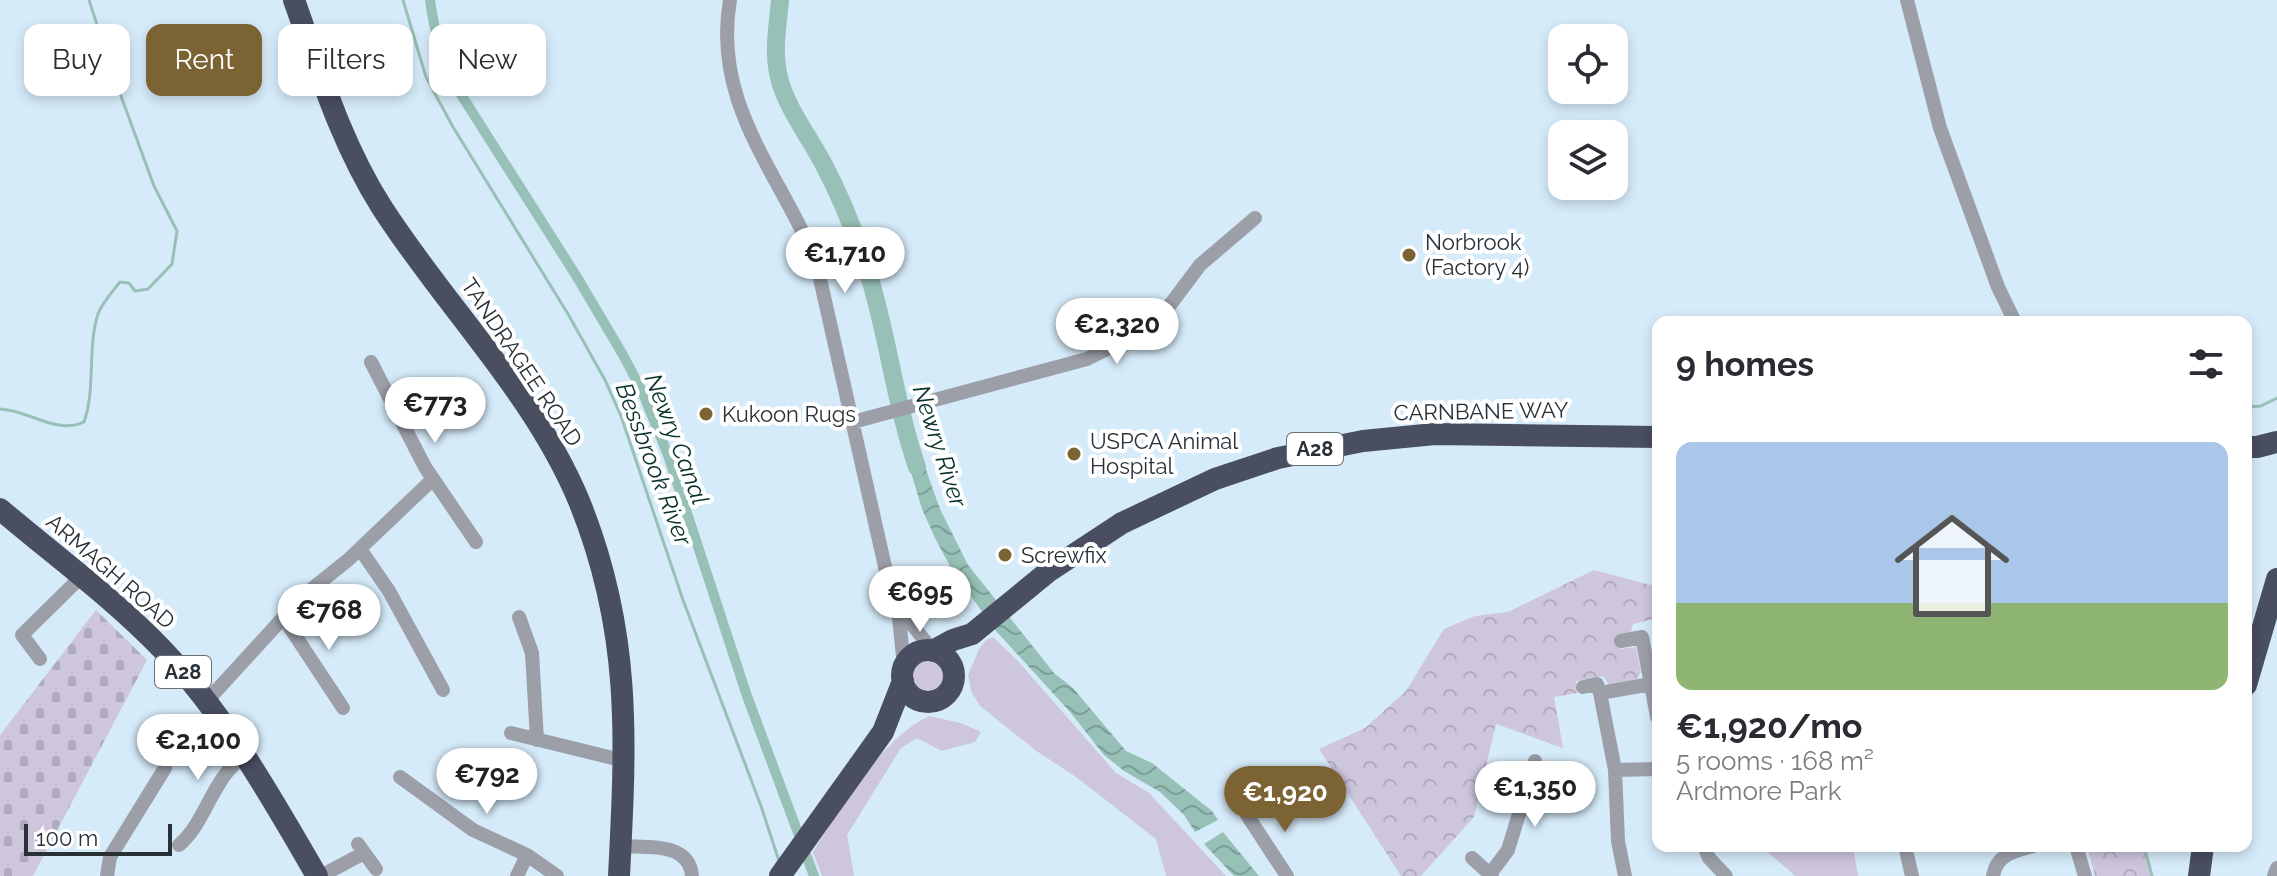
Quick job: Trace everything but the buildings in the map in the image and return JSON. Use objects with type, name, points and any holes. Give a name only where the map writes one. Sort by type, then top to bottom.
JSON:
[{"type":"highway","name":"TANDRAGEE ROAD","points":[[294,0],[339,121],[363,175],[399,234],[539,427],[578,499],[603,571],[618,641],[625,761],[619,876]]},
{"type":"highway","name":"CARNBANE WAY","points":[[977,630],[1084,546],[1122,523],[1215,479],[1278,458],[1363,441],[1435,434],[1652,437]]},
{"type":"highway","name":"ARMAGH ROAD","points":[[2,516],[81,577],[160,647],[207,701],[245,755],[319,876]]},
{"type":"highway","points":[[2252,664],[2277,579]]},
{"type":"highway","points":[[780,876],[883,732],[904,674],[919,652],[933,651],[977,630]]},
{"type":"highway","points":[[904,674],[911,695],[932,701],[946,694],[977,630]]},
{"type":"highway","points":[[933,651],[947,658],[954,673]]},
{"type":"highway","points":[[883,732],[925,701]]},
{"type":"highway","points":[[2199,876],[2202,852]]},
{"type":"street","points":[[730,0],[726,38],[734,90],[756,148],[798,219],[816,261],[880,548],[898,607],[904,674]]},
{"type":"street","points":[[1907,0],[1940,128],[1998,287],[2012,316]]},
{"type":"street","points":[[853,422],[1087,359],[1111,348],[1131,337],[1170,305],[1200,265],[1255,218]]},
{"type":"street","points":[[371,362],[433,479],[476,542]]},
{"type":"street","points":[[207,701],[283,617],[433,479]]},
{"type":"street","points":[[360,549],[389,591],[443,690]]},
{"type":"street","points":[[40,659],[22,635],[81,577]]},
{"type":"street","points":[[898,607],[933,651]]},
{"type":"street","points":[[283,617],[343,708]]},
{"type":"street","points":[[519,617],[532,653],[537,740]]},
{"type":"street","points":[[1621,641],[1642,637],[1652,690]]},
{"type":"street","points":[[1583,687],[1597,684],[1600,693],[1615,770],[1618,841],[1625,876]]},
{"type":"street","points":[[1600,693],[1651,684]]},
{"type":"street","points":[[511,733],[625,761]]},
{"type":"street","points":[[179,845],[226,770],[245,755]]},
{"type":"street","points":[[1472,858],[1491,875],[1508,850],[1535,761]]},
{"type":"street","points":[[107,876],[110,857],[165,768]]},
{"type":"street","points":[[1615,770],[1652,769]]},
{"type":"street","points":[[400,777],[473,830],[527,855],[557,876]]},
{"type":"street","points":[[1247,815],[1287,876]]},
{"type":"street","points":[[620,846],[673,850],[688,862],[692,876]]},
{"type":"street","points":[[319,876],[361,848],[376,869]]},
{"type":"street","points":[[1706,852],[1726,876]]},
{"type":"street","points":[[1906,852],[1912,876]]},
{"type":"street","points":[[1993,876],[1995,865],[2010,852]]},
{"type":"street","points":[[2078,852],[2085,876]]},
{"type":"street","points":[[517,876],[527,855]]},
{"type":"street","points":[[2274,876],[2277,868]]},
{"type":"green space","points":[[1594,570],[1652,585],[1652,619],[1633,624],[1630,635],[1618,637],[1621,649],[1636,647],[1641,672],[1637,679],[1609,685],[1603,676],[1576,681],[1577,693],[1554,697],[1563,748],[1496,724],[1474,817],[1421,876],[1401,876],[1319,749],[1365,728],[1406,691],[1444,629],[1475,616],[1508,612]]},
{"type":"green space","points":[[96,610],[147,660],[33,876],[0,876],[0,735]]},
{"type":"green space","points":[[993,637],[1116,773],[1149,793],[1226,876],[1166,876],[1156,839],[980,706],[971,691],[968,675],[979,649]]},
{"type":"green space","points":[[927,657],[940,662],[945,675],[940,688],[927,693],[914,688],[909,675],[914,662]]},
{"type":"green space","points":[[929,716],[961,723],[981,732],[975,742],[942,751],[917,738],[901,748],[847,835],[854,876],[822,876],[813,852],[836,815],[879,757],[912,726]]},
{"type":"green space","points":[[1768,852],[1854,852],[1858,876],[1795,876]]},
{"type":"green space","points":[[2089,852],[2146,852],[2153,876],[2095,876]]},
{"type":"water","points":[[916,442],[940,509],[968,565],[1054,673],[1073,688],[1126,751],[1152,763],[1212,811],[1218,820],[1195,832],[1184,815],[1160,792],[1124,771],[1103,754],[1071,713],[996,631],[952,570],[922,509],[904,449]]},
{"type":"water","points":[[1223,832],[1259,876],[1234,876],[1204,844]]},
{"type":"waterway","name":"Bessbrook River","points":[[0,409],[63,426],[84,422],[90,396],[95,327],[102,306],[120,282],[129,283],[135,291],[148,289],[172,264],[177,231],[154,186],[89,0]]},
{"type":"waterway","name":"Bessbrook River","points":[[403,0],[426,77],[453,127],[568,314],[605,380],[621,416],[683,600],[779,861]]},
{"type":"waterway","name":"Newry Canal","points":[[430,0],[439,43],[455,85],[577,277],[642,391],[668,455],[747,696],[814,876]]},
{"type":"waterway","name":"Newry River","points":[[780,0],[776,55],[781,85],[791,109],[831,178],[859,244],[917,467]]},
{"type":"waterway","points":[[2252,407],[2277,398]]},
{"type":"waterway","points":[[2146,852],[2152,876]]},
{"type":"place","name":"Norbrook (Factory 4)","points":[[1409,255]]},
{"type":"place","name":"Kukoon Rugs","points":[[706,414]]},
{"type":"place","name":"USPCA Animal Hospital","points":[[1074,454]]},
{"type":"place","name":"Screwfix","points":[[1005,555]]}]
